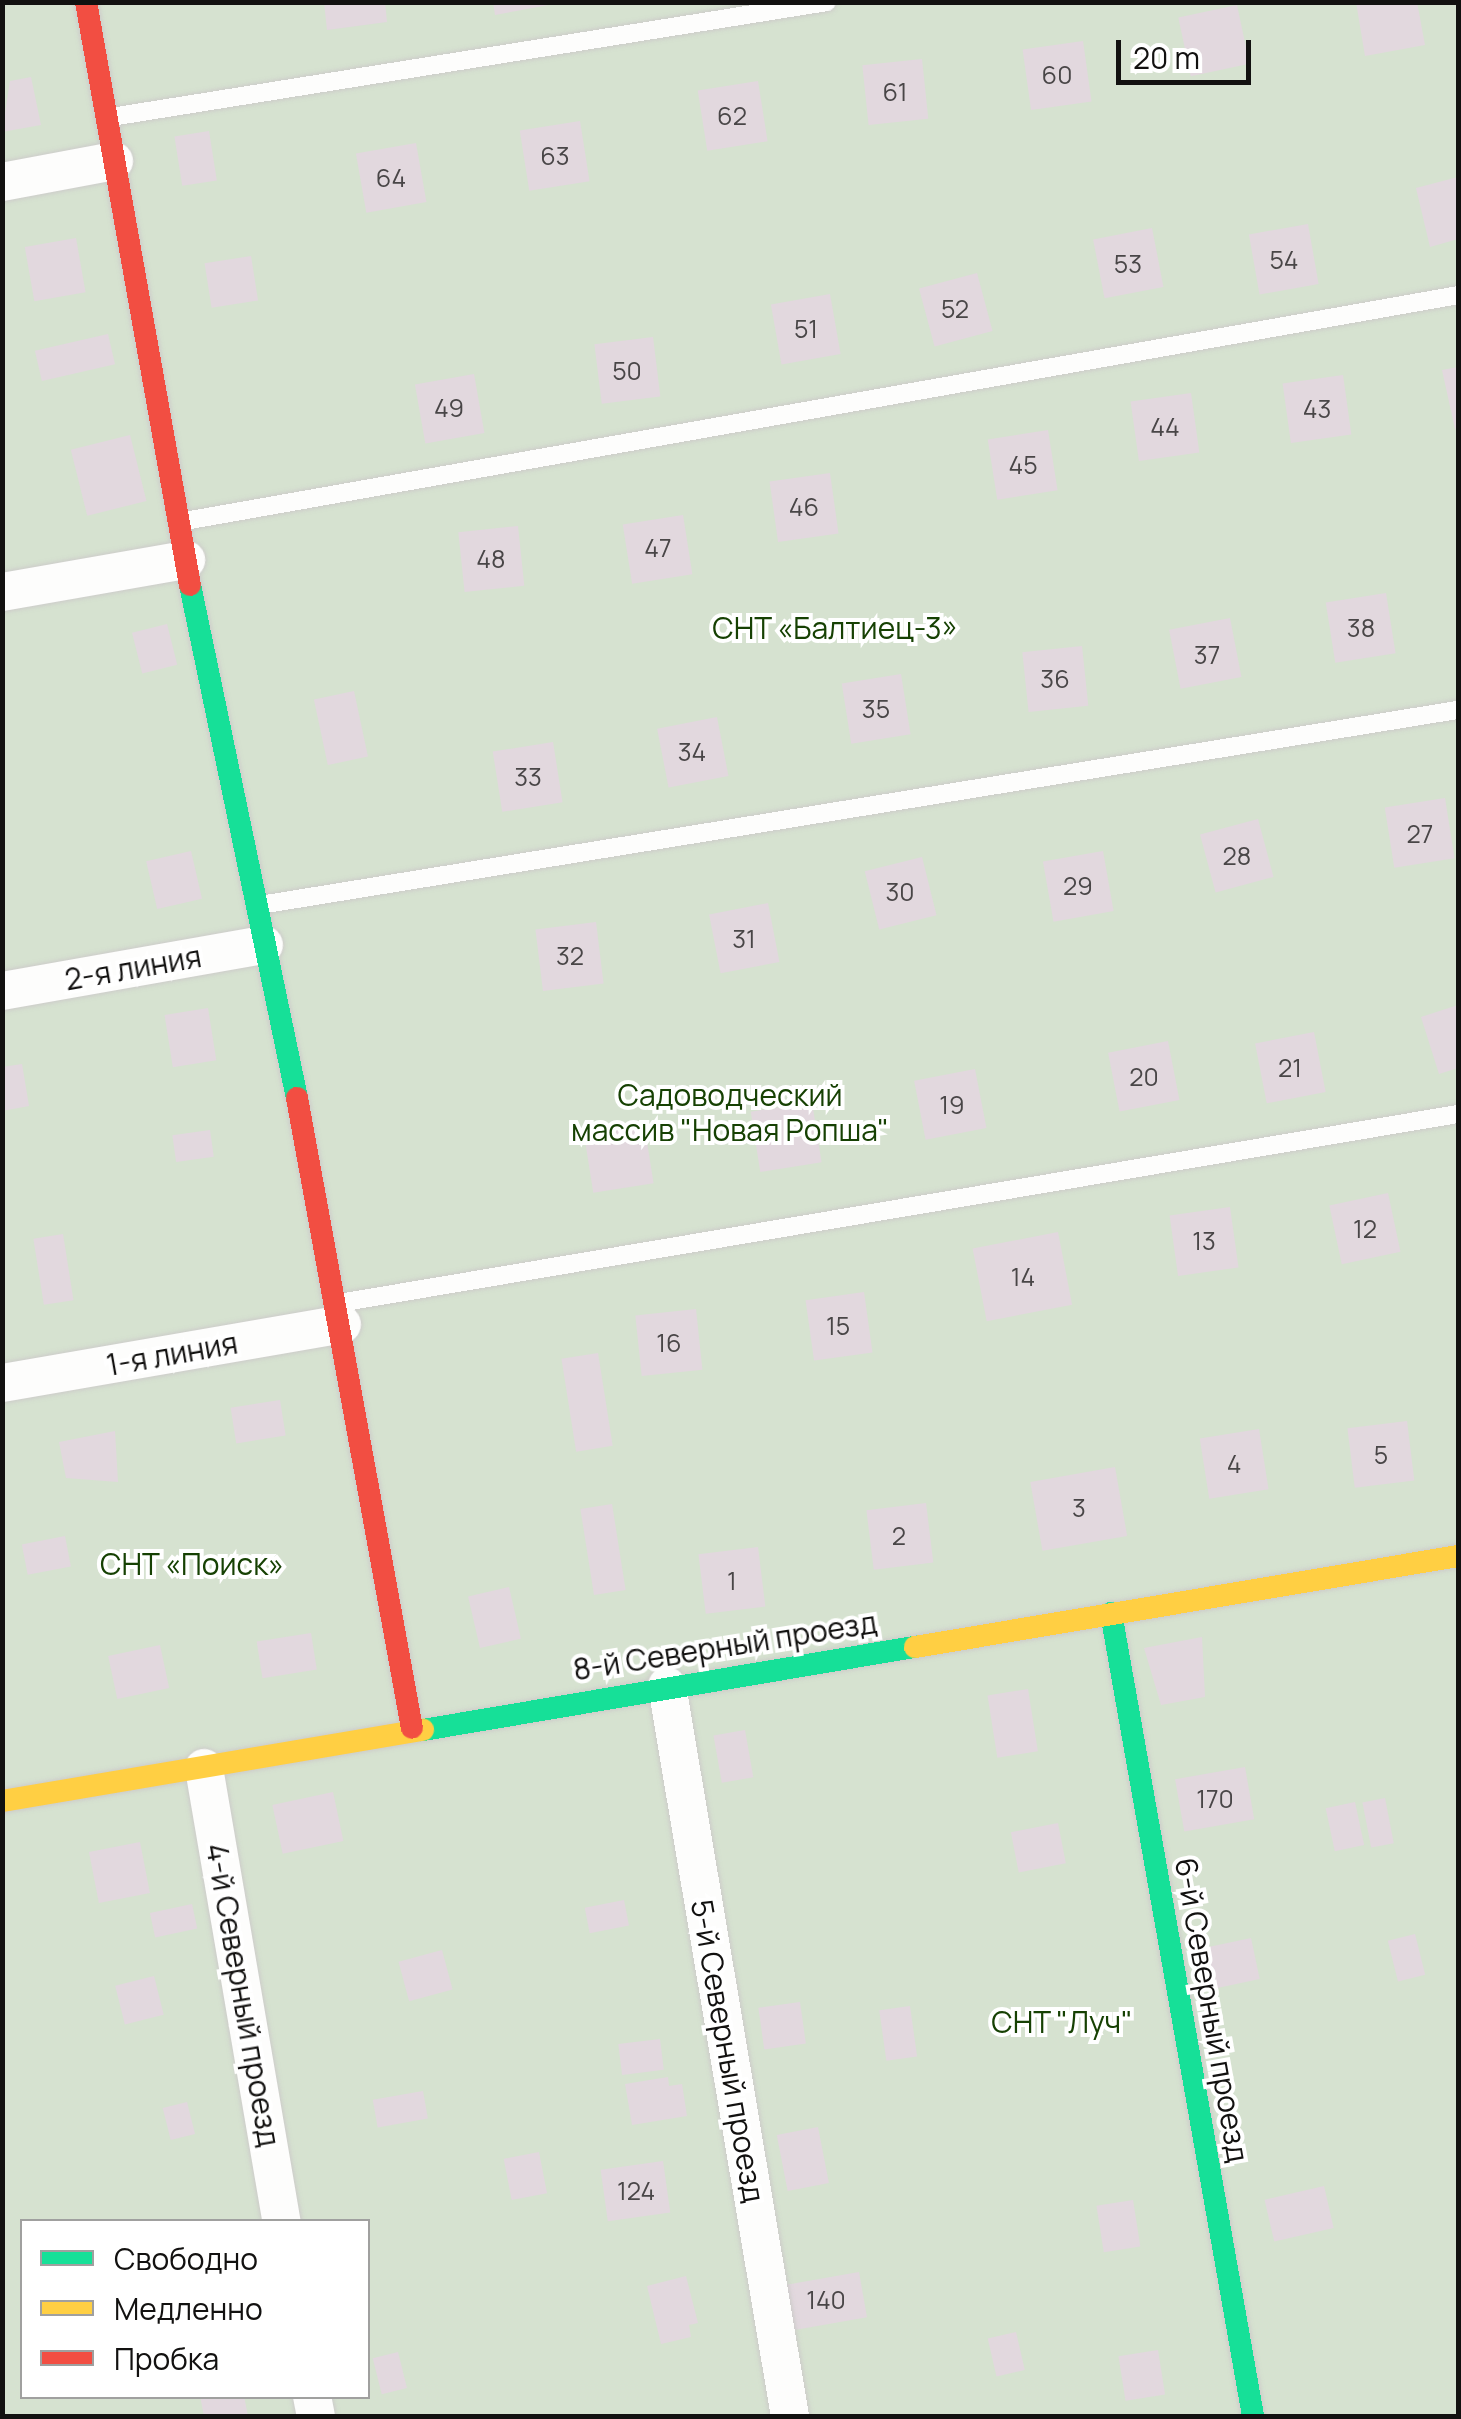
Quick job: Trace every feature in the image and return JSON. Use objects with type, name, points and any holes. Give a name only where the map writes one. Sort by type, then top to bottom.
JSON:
[{"type":"street","points":[[86,2],[178,522],[341,1313],[412,1728]]},
{"type":"street","points":[[2,182],[114,161]]},
{"type":"street","points":[[2,592],[186,560]]},
{"type":"street","name":"2-я линия","points":[[2,991],[264,945]]},
{"type":"street","name":"1-я линия","points":[[2,1383],[341,1313]]},
{"type":"street","name":"8-й Северный проезд","points":[[2,1801],[412,1728],[1458,1556]]},
{"type":"street","name":"6-й Северный проезд","points":[[1112,1613],[1254,2416]]},
{"type":"street","name":"5-й Северный проезд","points":[[667,1686],[790,2416]]},
{"type":"street","name":"4-й Северный проезд","points":[[204,1768],[281,2219]]},
{"type":"lane","points":[[107,117],[827,2]]},
{"type":"lane","points":[[178,522],[1458,294]]},
{"type":"lane","points":[[256,905],[1458,710]]},
{"type":"lane","points":[[341,1313],[1458,1114]]},
{"type":"green space","name":"Садоводческий массив \"Новая Ропша\"","points":[[3,3],[1458,3],[1458,2416],[3,2416]]},
{"type":"building","points":[[324,2],[385,2],[387,22],[327,30]]},
{"type":"building","points":[[493,2],[554,2],[554,4],[495,15]]},
{"type":"building","points":[[1356,2],[1417,2],[1425,45],[1365,56]]},
{"type":"building","points":[[1237,5],[1249,64],[1191,76],[1178,17]]},
{"type":"building","points":[[1083,41],[1091,101],[1031,110],[1023,49]]},
{"type":"building","points":[[922,59],[928,119],[869,125],[862,65]]},
{"type":"building","points":[[31,77],[41,125],[2,132],[10,81]]},
{"type":"building","points":[[758,81],[768,141],[707,151],[698,91]]},
{"type":"building","points":[[580,121],[590,181],[529,191],[520,131]]},
{"type":"building","points":[[209,131],[217,180],[182,186],[174,136]]},
{"type":"building","points":[[416,143],[426,202],[366,213],[356,154]]},
{"type":"building","points":[[1458,177],[1458,239],[1430,247],[1416,188]]},
{"type":"building","points":[[1308,224],[1319,284],[1260,294],[1249,234]]},
{"type":"building","points":[[1152,228],[1163,287],[1105,298],[1093,239]]},
{"type":"building","points":[[76,238],[86,292],[34,301],[25,247]]},
{"type":"building","points":[[251,256],[258,300],[212,308],[205,263]]},
{"type":"building","points":[[977,273],[993,331],[935,346],[919,289]]},
{"type":"building","points":[[830,294],[841,354],[782,364],[771,304]]},
{"type":"building","points":[[108,334],[115,364],[42,381],[35,351]]},
{"type":"building","points":[[653,337],[660,397],[602,404],[594,344]]},
{"type":"building","points":[[1458,367],[1458,428],[1455,429],[1442,370]]},
{"type":"building","points":[[474,374],[484,433],[425,444],[415,384]]},
{"type":"building","points":[[1343,375],[1351,434],[1291,443],[1283,383]]},
{"type":"building","points":[[1191,393],[1199,452],[1139,461],[1131,401]]},
{"type":"building","points":[[1048,430],[1058,490],[997,500],[988,440]]},
{"type":"building","points":[[130,435],[146,501],[87,516],[71,450]]},
{"type":"building","points":[[830,473],[838,533],[778,542],[770,481]]},
{"type":"building","points":[[683,515],[692,574],[632,584],[623,525]]},
{"type":"building","points":[[518,526],[524,586],[465,592],[458,532]]},
{"type":"building","points":[[1386,593],[1396,653],[1335,663],[1326,603]]},
{"type":"building","points":[[1230,618],[1241,677],[1181,689],[1169,630]]},
{"type":"building","points":[[167,624],[177,665],[142,673],[132,633]]},
{"type":"building","points":[[1082,646],[1088,706],[1029,712],[1022,652]]},
{"type":"building","points":[[901,674],[911,734],[851,744],[842,683]]},
{"type":"building","points":[[354,691],[368,757],[328,765],[314,700]]},
{"type":"building","points":[[717,717],[728,776],[669,788],[657,729]]},
{"type":"building","points":[[553,742],[563,802],[502,812],[493,752]]},
{"type":"building","points":[[1445,798],[1455,858],[1394,868],[1385,808]]},
{"type":"building","points":[[1258,819],[1274,877],[1216,892],[1200,835]]},
{"type":"building","points":[[191,851],[202,899],[157,909],[146,861]]},
{"type":"building","points":[[1103,851],[1114,911],[1054,922],[1043,862]]},
{"type":"building","points":[[922,857],[937,915],[879,929],[865,871]]},
{"type":"building","points":[[768,903],[779,962],[721,973],[709,914]]},
{"type":"building","points":[[596,922],[604,984],[543,991],[535,929]]},
{"type":"building","points":[[1458,1005],[1458,1068],[1439,1074],[1421,1017]]},
{"type":"building","points":[[208,1008],[216,1060],[173,1067],[165,1015]]},
{"type":"building","points":[[1314,1032],[1326,1092],[1267,1103],[1255,1043]]},
{"type":"building","points":[[1168,1041],[1179,1100],[1120,1112],[1108,1053]]},
{"type":"building","points":[[22,1064],[29,1106],[2,1111],[2,1067]]},
{"type":"building","points":[[975,1069],[986,1128],[926,1140],[914,1081]]},
{"type":"building","points":[[812,1102],[822,1162],[760,1172],[751,1112]]},
{"type":"building","points":[[644,1123],[654,1183],[593,1193],[584,1133]]},
{"type":"building","points":[[210,1130],[214,1157],[176,1162],[172,1135]]},
{"type":"building","points":[[1388,1193],[1400,1252],[1342,1264],[1329,1205]]},
{"type":"building","points":[[1230,1207],[1238,1267],[1178,1276],[1170,1215]]},
{"type":"building","points":[[1058,1232],[1072,1305],[987,1321],[973,1249]]},
{"type":"building","points":[[63,1234],[73,1300],[44,1305],[33,1239]]},
{"type":"building","points":[[864,1292],[872,1352],[814,1361],[806,1300]]},
{"type":"building","points":[[696,1309],[702,1370],[642,1376],[635,1315]]},
{"type":"building","points":[[598,1353],[613,1446],[576,1452],[561,1359]]},
{"type":"building","points":[[280,1400],[286,1436],[236,1443],[231,1408]]},
{"type":"building","points":[[1407,1421],[1414,1481],[1355,1488],[1347,1428]]},
{"type":"building","points":[[1259,1429],[1269,1489],[1209,1499],[1200,1438]]},
{"type":"building","points":[[115,1431],[118,1482],[66,1478],[59,1442]]},
{"type":"building","points":[[1115,1467],[1127,1536],[1042,1551],[1030,1482]]},
{"type":"building","points":[[926,1503],[933,1563],[874,1570],[866,1510]]},
{"type":"building","points":[[612,1504],[626,1590],[594,1595],[580,1509]]},
{"type":"building","points":[[65,1536],[71,1566],[28,1575],[22,1544]]},
{"type":"building","points":[[758,1547],[765,1607],[706,1614],[698,1554]]},
{"type":"building","points":[[509,1587],[521,1639],[480,1648],[468,1596]]},
{"type":"building","points":[[311,1633],[317,1670],[262,1678],[257,1642]]},
{"type":"building","points":[[1202,1637],[1205,1697],[1161,1705],[1144,1648]]},
{"type":"building","points":[[160,1645],[169,1688],[117,1699],[108,1656]]},
{"type":"building","points":[[1028,1689],[1038,1751],[997,1758],[988,1695]]},
{"type":"building","points":[[745,1730],[753,1777],[722,1783],[713,1736]]},
{"type":"building","points":[[1245,1767],[1254,1819],[1184,1832],[1175,1779]]},
{"type":"building","points":[[333,1792],[343,1841],[283,1854],[272,1805]]},
{"type":"building","points":[[1385,1798],[1394,1843],[1371,1848],[1362,1802]]},
{"type":"building","points":[[1355,1802],[1364,1845],[1335,1851],[1326,1808]]},
{"type":"building","points":[[1058,1823],[1066,1863],[1019,1872],[1011,1832]]},
{"type":"building","points":[[140,1842],[150,1893],[99,1903],[89,1852]]},
{"type":"building","points":[[624,1900],[629,1926],[590,1933],[585,1908]]},
{"type":"building","points":[[192,1904],[197,1928],[155,1937],[150,1913]]},
{"type":"building","points":[[1415,1934],[1425,1975],[1398,1982],[1388,1941]]},
{"type":"building","points":[[1251,1938],[1260,1979],[1214,1989],[1205,1948]]},
{"type":"building","points":[[442,1950],[453,1990],[409,2001],[399,1962]]},
{"type":"building","points":[[154,1976],[164,2015],[125,2024],[115,1986]]},
{"type":"building","points":[[800,2002],[806,2044],[764,2049],[758,2008]]},
{"type":"building","points":[[910,2006],[917,2057],[886,2061],[879,2010]]},
{"type":"building","points":[[660,2039],[664,2070],[622,2075],[618,2044]]},
{"type":"building","points":[[668,2077],[669,2086],[682,2084],[687,2116],[632,2125],[625,2084]]},
{"type":"building","points":[[423,2091],[428,2119],[378,2127],[373,2100]]},
{"type":"building","points":[[187,2102],[195,2134],[171,2140],[163,2108]]},
{"type":"building","points":[[818,2127],[829,2183],[788,2191],[777,2135]]},
{"type":"building","points":[[539,2152],[547,2193],[512,2200],[504,2159]]},
{"type":"building","points":[[663,2161],[670,2212],[608,2221],[601,2170]]},
{"type":"building","points":[[1324,2186],[1334,2228],[1274,2242],[1265,2200]]},
{"type":"building","points":[[1133,2200],[1140,2246],[1104,2252],[1096,2206]]},
{"type":"building","points":[[859,2272],[867,2317],[793,2330],[785,2285]]},
{"type":"building","points":[[686,2276],[698,2323],[689,2325],[691,2337],[661,2344],[647,2286]]},
{"type":"building","points":[[1016,2332],[1025,2370],[997,2377],[988,2339]]},
{"type":"building","points":[[1158,2350],[1165,2394],[1126,2401],[1118,2356]]},
{"type":"building","points":[[398,2352],[407,2388],[382,2394],[373,2358]]},
{"type":"building","points":[[201,2399],[245,2399],[248,2416],[204,2416]]},
{"type":"traffic: fast","points":[[190,585],[297,1098]]},
{"type":"traffic: fast","points":[[1111,1613],[1253,2416]]},
{"type":"traffic: fast","points":[[423,1730],[915,1647]]},
{"type":"traffic: slow","points":[[915,1647],[1458,1556]]},
{"type":"traffic: slow","points":[[2,1801],[423,1730]]},
{"type":"traffic: jam","points":[[86,2],[190,585]]},
{"type":"traffic: jam","points":[[297,1098],[412,1728]]},
{"type":"park label","name":"СНТ «Балтиец-3»","points":[[835,628]]},
{"type":"park label","name":"СНТ «Поиск»","points":[[192,1564]]},
{"type":"park label","name":"СНТ \"Луч\"","points":[[1062,2022]]}]
